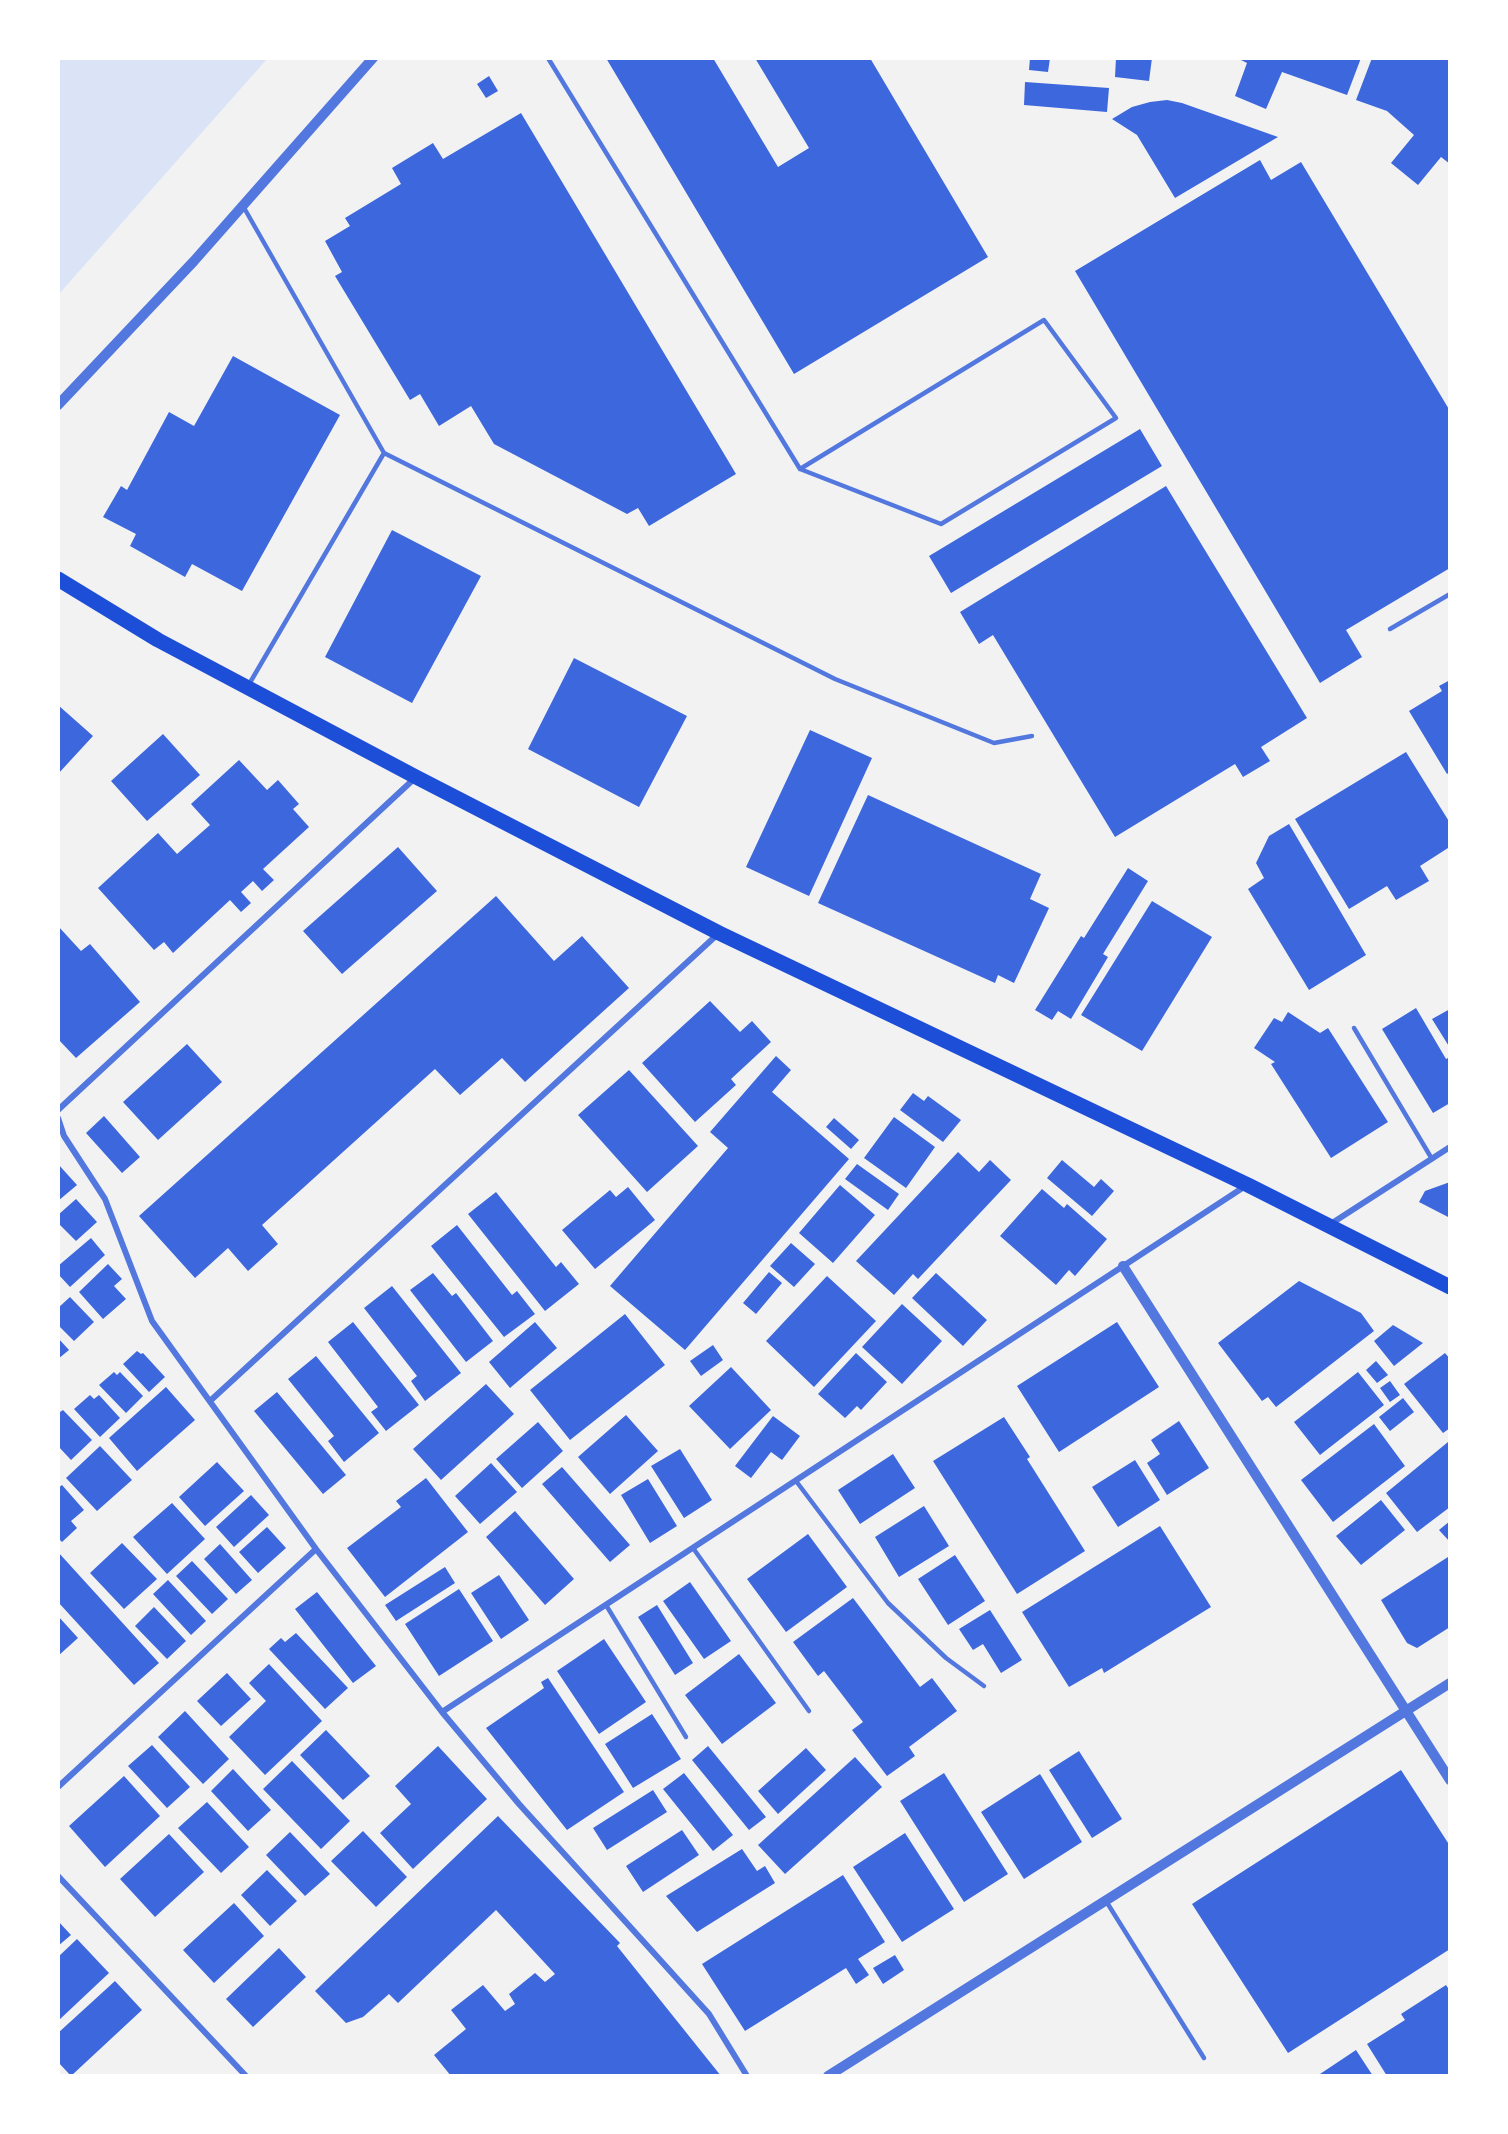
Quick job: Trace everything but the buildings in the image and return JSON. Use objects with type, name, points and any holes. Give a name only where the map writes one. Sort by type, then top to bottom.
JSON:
[{"type":"main road","points":[[58,579],[158,640],[416,777],[719,933],[1248,1185],[1449,1287]]},
{"type":"street","points":[[58,405],[194,261],[373,58]]},
{"type":"street","points":[[58,1110],[416,777]]},
{"type":"street","points":[[210,1401],[719,933]]},
{"type":"street","points":[[58,1118],[64,1136],[105,1199],[152,1321],[316,1550],[442,1712],[519,1804],[709,2014],[747,2076]]},
{"type":"street","points":[[1328,1225],[1449,1148]]},
{"type":"street","points":[[442,1712],[1248,1185]]},
{"type":"street","points":[[1123,1266],[1449,1780]]},
{"type":"street","points":[[58,1787],[316,1550]]},
{"type":"street","points":[[828,2076],[1449,1683]]},
{"type":"street","points":[[58,1876],[246,2076]]},
{"type":"lane","points":[[548,58],[800,469],[941,524],[1116,418],[1044,320],[800,469]]},
{"type":"lane","points":[[243,206],[384,453],[835,679],[994,743],[1032,736]]},
{"type":"lane","points":[[247,687],[384,453]]},
{"type":"lane","points":[[1390,629],[1449,594]]},
{"type":"lane","points":[[1354,1028],[1432,1159]]},
{"type":"lane","points":[[796,1480],[888,1604],[946,1658],[984,1686]]},
{"type":"lane","points":[[693,1548],[809,1712]]},
{"type":"lane","points":[[606,1605],[686,1737]]},
{"type":"lane","points":[[1106,1900],[1204,2058]]},
{"type":"shaded area","points":[[58,59],[267,59],[59,294]]}]
